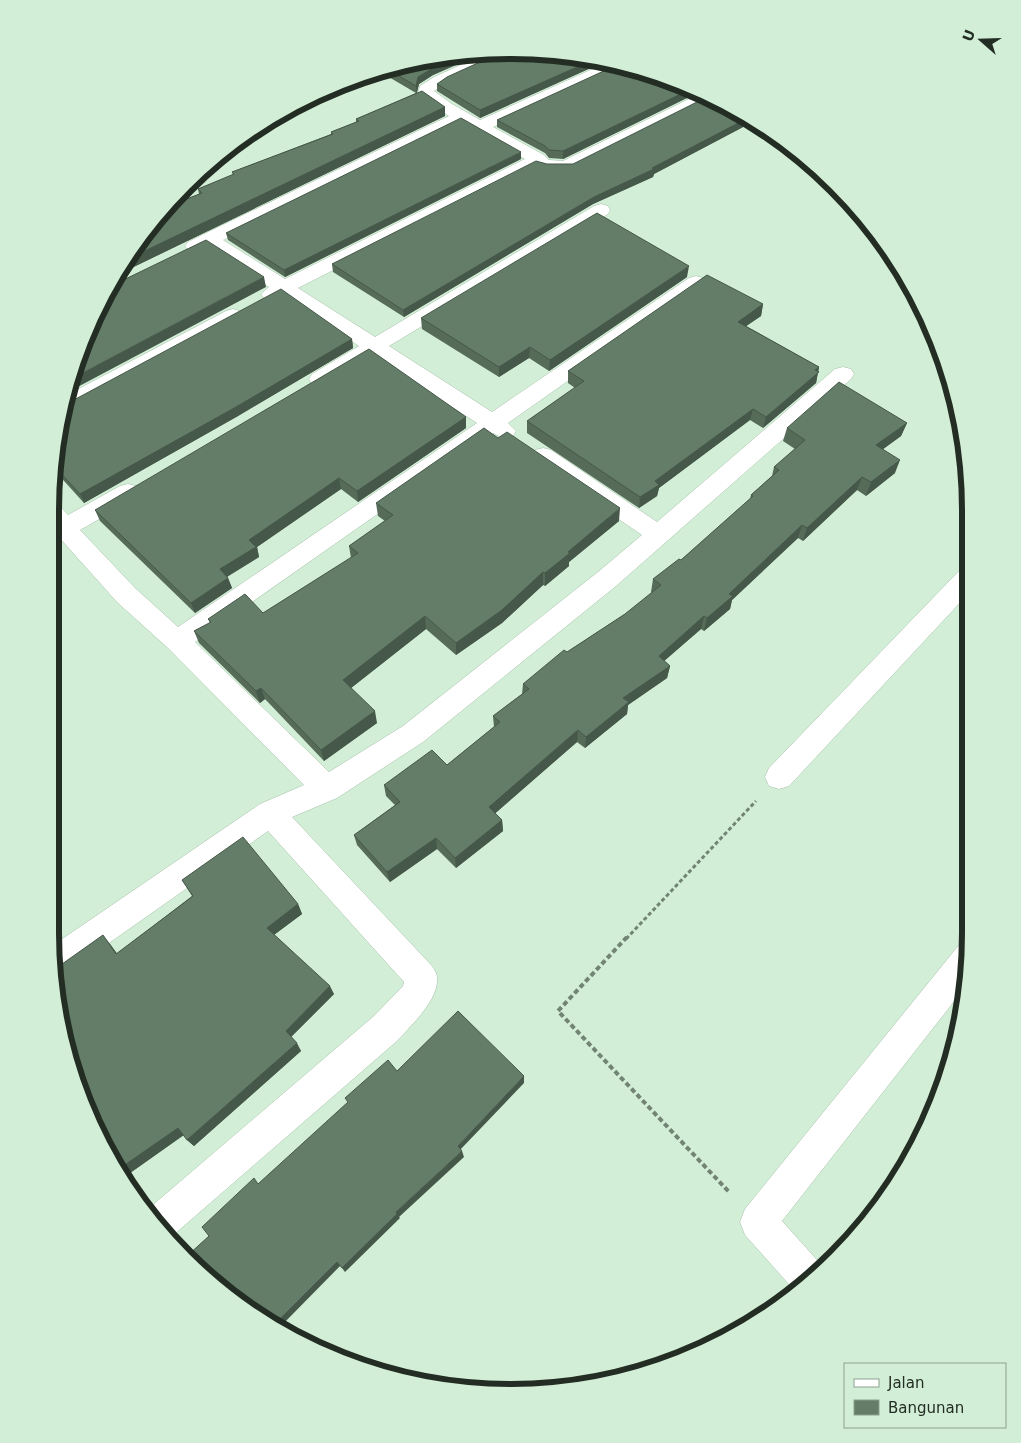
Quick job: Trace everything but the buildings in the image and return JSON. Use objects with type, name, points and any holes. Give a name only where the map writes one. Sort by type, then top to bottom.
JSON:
[{"type":"street","points":[[73,400],[254,303],[538,159],[461,117],[430,98],[426,93],[426,89],[440,80],[485,60]]},
{"type":"street","points":[[480,126],[606,69]]},
{"type":"street","points":[[534,161],[547,166],[566,166],[700,100]]},
{"type":"street","points":[[175,256],[461,117]]},
{"type":"street","points":[[306,387],[600,210]]},
{"type":"street","points":[[209,239],[492,422],[658,534]]},
{"type":"street","points":[[177,641],[696,282]]},
{"type":"street","points":[[60,959],[270,813],[327,789],[413,734],[607,579],[843,374]]},
{"type":"street","points":[[59,518],[147,480]]},
{"type":"street","points":[[59,521],[108,578],[177,641],[327,789]]},
{"type":"street","points":[[778,777],[962,584]]},
{"type":"street","points":[[163,1221],[386,1028],[418,994],[421,977],[270,813]]},
{"type":"street","points":[[806,1274],[758,1222],[960,968]]},
{"type":"path","points":[[758,1222],[558,1011],[778,777]]}]
